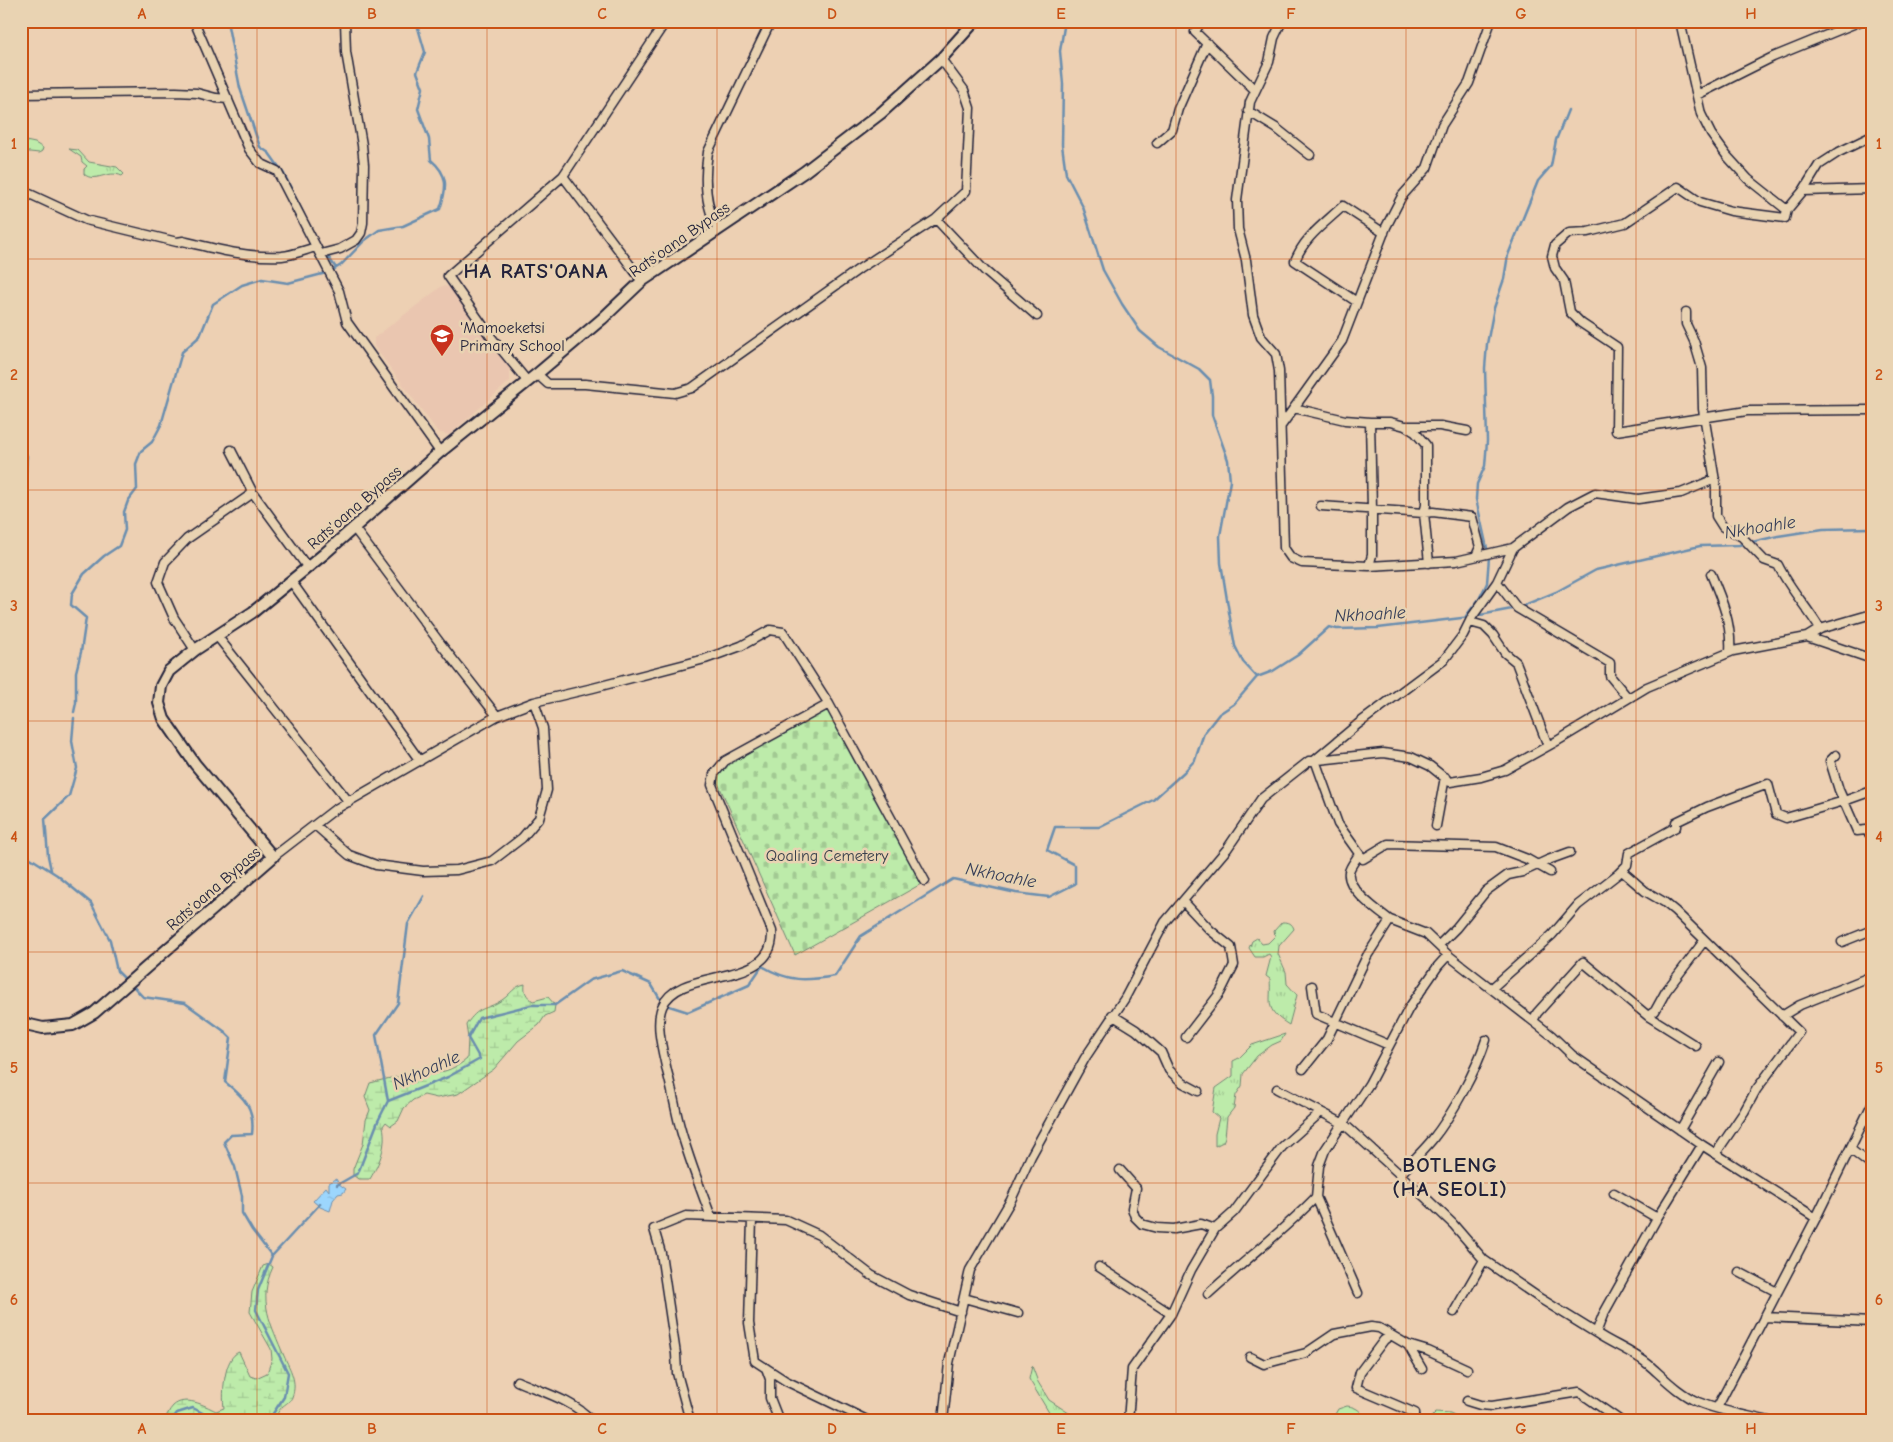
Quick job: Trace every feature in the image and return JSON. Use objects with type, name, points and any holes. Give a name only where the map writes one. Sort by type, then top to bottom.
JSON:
[{"type":"street","points":[[194,21],[249,149],[260,163],[277,171],[339,291],[348,322],[440,452]]},
{"type":"street","points":[[21,190],[86,220],[222,251],[262,256],[284,256],[340,249],[356,240],[361,233],[363,223],[364,165],[346,52],[345,21]]},
{"type":"street","points":[[528,382],[492,337],[448,276],[563,176],[666,21]]},
{"type":"street","points":[[718,229],[712,219],[706,192],[705,172],[708,152],[771,21]]},
{"type":"street","name":"Rats'oana Bypass","points":[[21,1023],[43,1028],[73,1025],[94,1013],[273,857],[195,764],[164,719],[158,702],[161,686],[169,671],[195,650],[253,612],[308,568],[440,452],[528,382],[602,319],[642,281],[804,172],[871,122],[941,59],[975,21]]},
{"type":"street","points":[[1201,21],[1195,32],[1255,90]]},
{"type":"street","points":[[1282,21],[1274,38],[1269,62],[1255,90],[1248,111],[1238,200],[1238,229],[1246,260],[1253,315],[1261,338],[1276,354],[1279,371],[1284,548],[1291,558],[1302,563],[1369,566],[1456,561],[1512,548],[1568,507],[1595,493],[1638,499],[1681,493],[1715,479]]},
{"type":"street","points":[[1281,426],[1342,341],[1384,233],[1402,196],[1427,168],[1442,124],[1470,83],[1491,21]]},
{"type":"street","points":[[1680,21],[1701,114],[1710,134],[1748,179],[1787,210]]},
{"type":"street","points":[[1697,95],[1772,58],[1861,21]]},
{"type":"street","points":[[1157,143],[1172,130],[1178,109],[1207,43]]},
{"type":"street","points":[[537,374],[548,384],[585,384],[675,393],[692,388],[859,269],[936,219],[966,191],[970,108],[964,90],[941,59]]},
{"type":"street","points":[[21,94],[176,92],[197,93],[228,99]]},
{"type":"street","points":[[1248,111],[1276,128],[1310,155]]},
{"type":"street","points":[[1872,136],[1839,152],[1820,165],[1803,191],[1787,210],[1786,218],[1731,211],[1700,202],[1678,187],[1625,223],[1588,232],[1569,233],[1555,245],[1552,256],[1555,268],[1564,282],[1570,312],[1581,323],[1617,346],[1616,431],[1747,411],[1872,410]]},
{"type":"street","points":[[563,176],[642,281]]},
{"type":"street","points":[[1803,191],[1872,189]]},
{"type":"street","points":[[1357,302],[1295,261],[1300,248],[1309,237],[1343,206],[1384,233]]},
{"type":"street","points":[[936,219],[985,271],[1037,316]]},
{"type":"street","points":[[1686,312],[1686,324],[1694,340],[1702,368],[1705,417],[1715,479],[1716,516],[1723,527],[1742,537],[1764,560],[1778,565],[1787,582],[1805,605],[1820,629]]},
{"type":"street","points":[[1294,408],[1345,420],[1390,422],[1405,426],[1440,426],[1467,431]]},
{"type":"street","points":[[1369,566],[1372,555],[1370,422]]},
{"type":"street","points":[[1405,426],[1415,432],[1426,445],[1426,505],[1424,513],[1429,563]]},
{"type":"street","points":[[231,450],[253,493],[308,568]]},
{"type":"street","points":[[195,650],[174,618],[158,582],[160,575],[165,562],[187,539],[253,493]]},
{"type":"street","points":[[1321,506],[1433,512],[1472,517],[1480,547],[1476,556]]},
{"type":"street","points":[[354,528],[497,716]]},
{"type":"street","points":[[1315,760],[1358,724],[1444,660],[1463,635],[1497,582],[1512,548]]},
{"type":"street","points":[[1710,574],[1727,617],[1731,639],[1730,652]]},
{"type":"street","points":[[291,581],[420,761]]},
{"type":"street","points":[[1497,582],[1517,608],[1610,663],[1610,676],[1628,698]]},
{"type":"street","points":[[943,1421],[949,1363],[970,1270],[1011,1200],[1046,1127],[1085,1058],[1112,1015],[1126,998],[1165,922],[1227,849],[1261,799],[1309,761],[1315,760],[1383,753],[1411,757],[1430,766],[1450,782],[1489,775],[1505,770],[1648,687],[1730,652],[1807,637],[1820,629],[1872,614]]},
{"type":"street","points":[[1470,622],[1484,626],[1493,635],[1505,653],[1516,662],[1548,746]]},
{"type":"street","points":[[273,857],[334,810],[497,716],[534,702],[705,659],[741,646],[770,630],[783,632],[829,704],[925,881]]},
{"type":"street","points":[[216,636],[349,802]]},
{"type":"street","points":[[1807,637],[1872,659]]},
{"type":"street","points":[[315,824],[349,856],[376,865],[423,871],[457,870],[492,861],[522,838],[539,818],[547,790],[543,728],[534,702]]},
{"type":"street","points":[[711,1217],[680,1127],[664,1056],[660,1014],[663,1004],[678,989],[749,968],[768,953],[773,939],[769,922],[712,785],[714,774],[725,761],[829,704]]},
{"type":"street","points":[[1836,755],[1830,761],[1856,831],[1866,830],[1871,834]]},
{"type":"street","points":[[1315,760],[1338,824],[1363,859],[1388,844],[1496,847],[1550,872]]},
{"type":"street","points":[[1436,826],[1445,777]]},
{"type":"street","points":[[1492,988],[1552,935],[1578,906],[1622,871],[1627,865],[1629,853],[1676,827],[1676,822],[1707,807],[1768,784],[1776,814],[1786,818],[1872,791]]},
{"type":"street","points":[[1439,946],[1486,891],[1508,875],[1522,872],[1570,852]]},
{"type":"street","points":[[1359,854],[1349,872],[1350,881],[1359,894],[1380,913],[1390,920],[1426,934],[1448,955],[1533,1021],[1572,1055],[1702,1145],[1816,1218]]},
{"type":"street","points":[[1622,871],[1645,891],[1664,902],[1740,973],[1799,1032],[1756,1090],[1744,1112],[1716,1153]]},
{"type":"street","points":[[1183,901],[1210,930],[1231,947],[1234,965],[1220,993],[1186,1037]]},
{"type":"street","points":[[1304,1069],[1320,1049],[1336,1023],[1344,1002],[1367,956],[1390,920]]},
{"type":"street","points":[[1842,942],[1872,930]]},
{"type":"street","points":[[1648,1016],[1655,1010],[1666,991],[1704,941]]},
{"type":"street","points":[[1358,1293],[1316,1197],[1319,1166],[1326,1150],[1369,1084],[1409,1008],[1438,966],[1448,955]]},
{"type":"street","points":[[1533,1021],[1537,1013],[1583,962],[1648,1016],[1696,1046]]},
{"type":"street","points":[[1782,1016],[1800,1005],[1872,976]]},
{"type":"street","points":[[1312,986],[1316,1014],[1389,1045]]},
{"type":"street","points":[[1112,1015],[1136,1030],[1161,1052],[1169,1070],[1183,1084],[1198,1091]]},
{"type":"street","points":[[1400,1175],[1441,1126],[1469,1080],[1486,1040]]},
{"type":"street","points":[[1680,1130],[1719,1062]]},
{"type":"street","points":[[1277,1088],[1344,1124],[1452,1224],[1484,1260],[1541,1299],[1647,1364],[1664,1380],[1696,1401],[1769,1421]]},
{"type":"street","points":[[1717,1408],[1816,1218],[1872,1104]]},
{"type":"street","points":[[1128,1421],[1132,1369],[1171,1314],[1191,1270],[1215,1229],[1234,1212],[1282,1147],[1322,1112]]},
{"type":"street","points":[[1596,1333],[1603,1315],[1657,1218],[1702,1145]]},
{"type":"street","points":[[1850,1149],[1872,1166]]},
{"type":"street","points":[[1120,1170],[1136,1188],[1132,1208],[1135,1217],[1142,1224],[1157,1228],[1174,1229],[1201,1224],[1215,1229]]},
{"type":"street","points":[[1614,1193],[1657,1218]]},
{"type":"street","points":[[1208,1294],[1281,1231],[1316,1197]]},
{"type":"street","points":[[688,1421],[689,1417],[677,1373],[676,1354],[661,1253],[654,1229],[686,1216],[786,1220],[819,1235],[871,1275],[908,1295],[961,1312]]},
{"type":"street","points":[[752,1219],[750,1323],[755,1361],[786,1381],[869,1421]]},
{"type":"street","points":[[1454,1312],[1484,1260]]},
{"type":"street","points":[[1099,1267],[1171,1314]]},
{"type":"street","points":[[1739,1272],[1777,1292]]},
{"type":"street","points":[[964,1298],[1018,1313]]},
{"type":"street","points":[[1764,1317],[1872,1322]]},
{"type":"street","points":[[1250,1357],[1264,1364],[1306,1352],[1334,1334],[1371,1327],[1379,1328],[1408,1345],[1467,1369]]},
{"type":"street","points":[[1390,1336],[1384,1340],[1360,1372],[1356,1388],[1415,1413]]},
{"type":"street","points":[[1408,1345],[1422,1369]]},
{"type":"street","points":[[766,1368],[770,1379],[770,1398],[780,1421]]},
{"type":"street","points":[[517,1382],[568,1403],[584,1413],[592,1421]]},
{"type":"street","points":[[1467,1401],[1492,1406],[1579,1392],[1621,1421]]},
{"type":"shaded area","name":"'Mamoeketsi Primary School","points":[[442,286],[450,287],[510,368],[510,381],[449,435],[438,432],[374,346],[374,338]]},
{"type":"green space","points":[[21,140],[35,143],[43,148],[42,151],[39,153],[21,151]]},
{"type":"green space","points":[[69,149],[78,150],[89,162],[117,167],[124,174],[122,176],[111,174],[92,178],[88,177],[84,174],[84,169],[87,166],[82,162],[81,157]]},
{"type":"green space","name":"Qoaling Cemetery","points":[[829,704],[921,884],[795,955],[714,774],[725,761]]},
{"type":"green space","points":[[1282,922],[1290,923],[1294,929],[1279,946],[1278,954],[1286,972],[1287,984],[1297,995],[1289,1025],[1275,1014],[1270,1005],[1270,979],[1266,976],[1271,957],[1269,954],[1263,957],[1255,957],[1249,948],[1252,941],[1257,938],[1262,944],[1268,943],[1275,936],[1274,931]]},
{"type":"green space","points":[[525,984],[525,992],[533,1001],[548,997],[555,1005],[554,1012],[545,1016],[539,1025],[518,1041],[494,1069],[458,1094],[437,1098],[424,1095],[413,1100],[404,1108],[398,1121],[391,1126],[386,1122],[383,1126],[382,1154],[370,1179],[358,1179],[353,1175],[353,1169],[363,1144],[366,1120],[370,1110],[365,1097],[370,1083],[394,1077],[434,1074],[459,1065],[467,1059],[468,1038],[466,1025],[479,1011],[502,1000],[515,988]]},
{"type":"green space","points":[[1285,1034],[1281,1041],[1257,1056],[1243,1074],[1242,1086],[1236,1095],[1234,1108],[1227,1117],[1225,1137],[1223,1142],[1215,1146],[1215,1134],[1219,1118],[1212,1112],[1216,1088],[1233,1076],[1233,1061],[1239,1058],[1252,1045]]},
{"type":"green space","points":[[269,1264],[273,1267],[268,1279],[266,1302],[271,1323],[294,1381],[294,1391],[289,1401],[277,1414],[274,1421],[210,1421],[203,1417],[181,1417],[178,1421],[164,1421],[173,1406],[183,1401],[194,1402],[216,1411],[224,1408],[223,1394],[227,1368],[234,1355],[239,1352],[250,1376],[256,1378],[267,1373],[272,1359],[271,1349],[250,1312],[252,1292],[263,1266]]},
{"type":"green space","points":[[1032,1366],[1038,1382],[1049,1400],[1081,1421],[1054,1421],[1029,1379]]},
{"type":"green space","points":[[1347,1406],[1358,1410],[1365,1419],[1370,1421],[1317,1421],[1334,1416],[1338,1409]]},
{"type":"green space","points":[[1436,1412],[1450,1413],[1467,1421],[1398,1421],[1428,1420]]},
{"type":"water","points":[[336,1179],[346,1189],[333,1200],[330,1211],[320,1207],[313,1201],[326,1187],[329,1191],[329,1183]]},
{"type":"waterway","points":[[225,21],[228,26],[240,88],[260,147],[269,153],[284,174],[311,229]]},
{"type":"waterway","points":[[74,712],[76,703],[76,672],[86,618],[71,605],[72,594],[84,574],[104,556],[119,546],[125,530],[124,512],[128,501],[137,489],[136,464],[141,451],[152,442],[161,425],[182,352],[200,336],[213,304],[242,285],[262,279],[288,283],[330,272],[341,265],[364,241],[379,230],[403,226],[440,209],[445,188],[444,177],[431,160],[429,139],[418,109],[423,88],[417,72],[425,52],[416,21]]},
{"type":"waterway","points":[[1065,21],[1060,51],[1063,84],[1062,145],[1066,174],[1083,207],[1103,270],[1140,331],[1159,347],[1199,369],[1210,380],[1212,415],[1228,460],[1230,481],[1220,536],[1221,563],[1235,646],[1243,662],[1257,677]]},
{"type":"waterway","points":[[1466,616],[1479,599],[1487,583],[1489,557],[1476,499],[1477,484],[1485,466],[1487,441],[1485,368],[1487,344],[1494,308],[1504,279],[1508,255],[1538,181],[1551,166],[1556,140],[1568,110]]},
{"type":"waterway","points":[[327,255],[336,268]]},
{"type":"waterway","points":[[21,444],[27,456],[25,485],[21,488]]},
{"type":"waterway","name":"Nkhoahle","points":[[1475,616],[1517,608],[1556,592],[1596,570],[1700,546],[1739,545],[1778,536],[1823,529],[1872,528]]},
{"type":"waterway","name":"Nkhoahle","points":[[337,1185],[358,1173],[378,1121],[388,1101],[448,1077],[480,1059],[468,1038],[479,1018],[531,1005],[555,1005],[590,980],[622,971],[651,984],[663,1004],[688,1012],[749,985],[762,966],[789,978],[815,979],[835,976],[861,936],[953,879],[1016,893],[1049,897],[1075,884],[1075,865],[1047,850],[1055,827],[1099,827],[1153,800],[1195,760],[1204,733],[1219,714],[1234,704],[1257,677],[1273,671],[1298,655],[1329,627],[1337,629],[1378,628],[1470,617]]},
{"type":"waterway","points":[[51,870],[45,819],[69,796],[77,768],[72,741],[74,718]]},
{"type":"waterway","points":[[21,852],[57,875],[91,903],[110,940],[117,971],[127,981]]},
{"type":"waterway","points":[[388,1101],[376,1035],[398,1003],[408,924],[424,896]]},
{"type":"waterway","points":[[131,984],[143,997],[185,1003],[231,1038],[225,1082],[247,1104],[253,1125],[252,1134],[231,1135],[224,1142],[235,1167],[242,1196],[242,1213],[252,1230],[272,1256]]},
{"type":"waterway","name":"Nkhoahle","points":[[268,1421],[284,1397],[288,1373],[256,1310],[258,1290],[272,1256],[320,1204]]},
{"type":"waterway","name":"Nkhoahle","points":[[171,1421],[177,1413],[193,1408],[218,1421]]},
{"type":"place","name":"'Mamoeketsi Primary School","points":[[442,357]]},
{"type":"district","name":"HA RATS'OANA","points":[[536,271]]},
{"type":"district","name":"BOTLENG (HA SEOLI)","points":[[1450,1177]]}]
